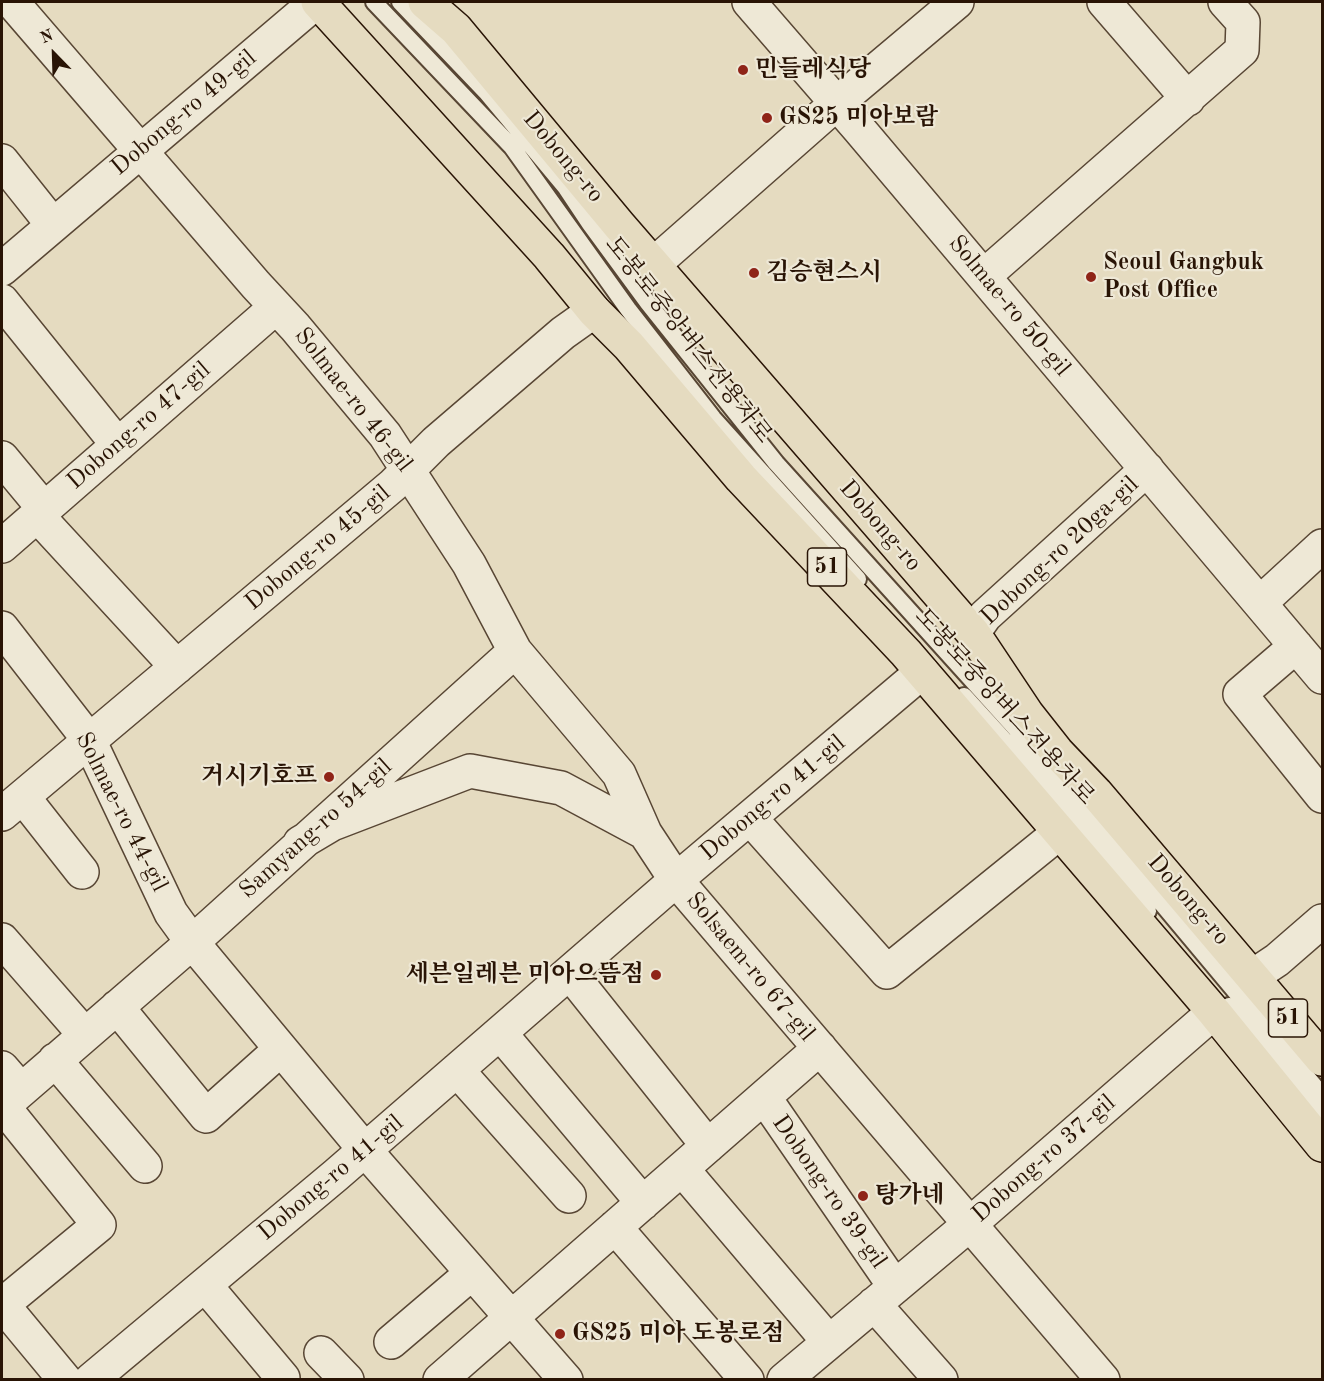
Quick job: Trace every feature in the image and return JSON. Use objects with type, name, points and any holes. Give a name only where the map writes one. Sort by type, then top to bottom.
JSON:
[{"type":"main road","name":"51","points":[[317,2],[549,256],[594,311],[629,346],[741,478],[922,672],[1214,1012],[1323,1145]]},
{"type":"main road","name":"Dobong-ro","points":[[425,2],[456,28],[653,265],[973,633],[1027,714],[1057,752],[1096,793],[1323,1059]]},
{"type":"street","name":"Solmae-ro 46-gil","points":[[12,2],[385,435],[470,564],[515,651],[619,774],[645,833]]},
{"type":"street","name":"Dobong-ro 49-gil","points":[[2,269],[317,2]]},
{"type":"street","points":[[653,265],[837,103],[957,2]]},
{"type":"street","points":[[1104,2],[1188,99]]},
{"type":"street","points":[[984,276],[1242,50],[1243,22],[1225,2]]},
{"type":"street","name":"Solmae-ro 50-gil","points":[[759,5],[837,103],[1296,646],[1321,672]]},
{"type":"street","points":[[2,161],[53,225]]},
{"type":"street","points":[[2,302],[118,445]]},
{"type":"street","name":"Dobong-ro 47-gil","points":[[2,546],[276,307]]},
{"type":"street","name":"Dobong-ro 45-gil","points":[[82,872],[12,805],[384,492],[436,442],[554,341],[594,311]]},
{"type":"street","points":[[2,458],[36,500],[46,525],[177,667]]},
{"type":"street","name":"Dobong-ro 20ga-gil","points":[[973,633],[985,616],[1147,470]]},
{"type":"street","points":[[1260,603],[1323,546]]},
{"type":"street","name":"Solmae-ro 44-gil","points":[[2,628],[89,740],[171,913],[192,942],[365,1150],[566,1380]]},
{"type":"street","points":[[1296,646],[1240,694],[1323,796]]},
{"type":"street","name":"Samyang-ro 54-gil","points":[[2,1305],[99,1225],[7,1093],[56,1060],[192,942],[515,651]]},
{"type":"street","name":"Dobong-ro 41-gil","points":[[91,1380],[365,1150],[676,880],[922,672]]},
{"type":"street","name":"Solsaem-ro 67-gil","points":[[300,843],[332,825],[470,771],[561,788],[645,833],[676,880],[1099,1378]]},
{"type":"street","points":[[750,818],[887,972],[1060,832]]},
{"type":"street","points":[[1253,976],[1277,960],[1323,921]]},
{"type":"street","points":[[2,940],[85,1035]]},
{"type":"street","points":[[570,973],[708,1146]]},
{"type":"street","points":[[117,1007],[206,1116],[281,1049]]},
{"type":"street","name":"Dobong-ro 37-gil","points":[[784,1380],[970,1224],[1214,1012]]},
{"type":"street","points":[[500,1033],[643,1203]]},
{"type":"street","name":"Dobong-ro 39-gil","points":[[440,1380],[820,1048]]},
{"type":"street","points":[[56,1060],[145,1166]]},
{"type":"street","points":[[457,1070],[569,1196]]},
{"type":"street","name":"Dobong-ro 39-gil","points":[[764,1097],[884,1296]]},
{"type":"street","points":[[682,1169],[829,1342]]},
{"type":"street","points":[[615,1227],[747,1380]]},
{"type":"street","points":[[391,1342],[472,1273]]},
{"type":"street","points":[[204,1285],[283,1378],[281,1380]]},
{"type":"street","points":[[884,1296],[941,1380]]},
{"type":"street","points":[[2,1305],[65,1380]]},
{"type":"street","points":[[321,1353],[347,1380]]},
{"type":"lane","name":"도봉로중앙버스전용차로","points":[[374,2],[512,147],[628,309],[712,418],[1046,786],[1157,922],[1323,1114]]},
{"type":"lane","points":[[400,2],[486,92],[566,188],[648,303],[776,463],[1016,729],[1323,1095]]},
{"type":"place","name":"민들레식당","points":[[743,70]]},
{"type":"place","name":"GS25 미아보람","points":[[767,118]]},
{"type":"place","name":"김승현스시","points":[[754,273]]},
{"type":"place","name":"Seoul Gangbuk Post Office","points":[[1091,277]]},
{"type":"place","name":"거시기호프","points":[[329,777]]},
{"type":"place","name":"세븐일레븐 미아으뜸점","points":[[656,975]]},
{"type":"place","name":"탕가네","points":[[863,1196]]},
{"type":"place","name":"GS25 미아 도봉로점","points":[[560,1334]]}]
